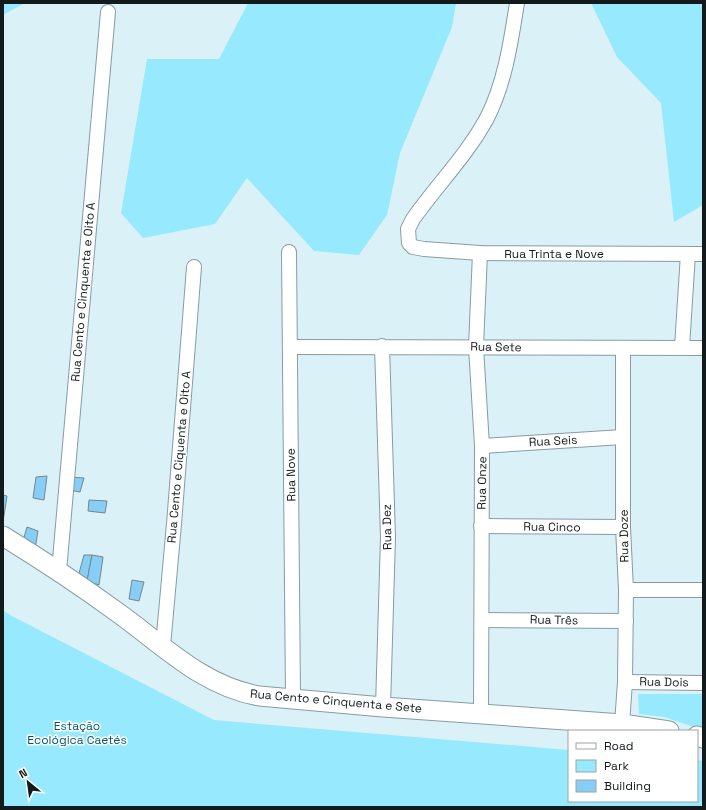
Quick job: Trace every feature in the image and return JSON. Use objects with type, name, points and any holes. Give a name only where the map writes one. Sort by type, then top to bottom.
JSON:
[{"type":"main road","name":"Rua Cento e Cinquenta e Sete","points":[[3,536],[59,571],[206,678],[231,689],[259,696],[384,707],[622,724],[662,730]]},
{"type":"street","name":"Rua Trinta e Nove","points":[[517,3],[506,64],[488,116],[468,148],[413,219],[408,229],[409,242],[413,246],[424,249],[480,253],[703,254]]},
{"type":"street","name":"Rua Cento e Cinquenta e Oito A","points":[[59,571],[108,12]]},
{"type":"street","name":"Rua Nove","points":[[289,252],[293,698]]},
{"type":"street","name":"Rua Onze","points":[[480,253],[476,347],[482,446],[481,713]]},
{"type":"street","points":[[682,347],[688,254]]},
{"type":"street","name":"Rua Cento e Ciquenta e Oito A","points":[[163,646],[194,267]]},
{"type":"street","name":"Rua Sete","points":[[290,347],[382,346],[703,348]]},
{"type":"street","name":"Rua Dez","points":[[382,346],[388,537],[384,707]]},
{"type":"street","name":"Rua Doze","points":[[622,724],[625,682],[626,621],[623,527],[623,348]]},
{"type":"street","name":"Rua Seis","points":[[482,446],[623,437]]},
{"type":"street","name":"Rua Cinco","points":[[481,526],[623,527]]},
{"type":"street","points":[[626,590],[703,590]]},
{"type":"street","name":"Rua Três","points":[[482,620],[626,621]]},
{"type":"street","name":"Rua Dois","points":[[625,682],[703,683]]},
{"type":"green space","points":[[3,3],[25,3],[3,15]]},
{"type":"green space","points":[[248,3],[456,3],[452,27],[400,153],[387,215],[359,255],[314,251],[247,178],[215,224],[143,238],[121,213],[147,59],[219,59]]},
{"type":"green space","points":[[591,3],[703,3],[703,205],[674,222],[661,103],[617,57]]},
{"type":"green space","name":"Estação Ecológica Caetés","points":[[3,610],[214,720],[568,750],[568,802],[698,802],[698,760],[703,761],[703,807],[3,807]]},
{"type":"green space","points":[[638,694],[703,694],[703,730],[664,717],[639,714]]},
{"type":"building","points":[[47,476],[44,500],[33,498],[36,477]]},
{"type":"building","points":[[70,477],[84,478],[80,492],[69,490]]},
{"type":"building","points":[[3,495],[7,496],[3,522]]},
{"type":"building","points":[[89,500],[107,501],[105,513],[88,511]]},
{"type":"building","points":[[27,527],[38,531],[35,549],[23,541]]},
{"type":"building","points":[[84,555],[92,555],[87,581],[78,577]]},
{"type":"building","points":[[92,555],[103,557],[99,585],[87,581]]},
{"type":"building","points":[[132,580],[144,582],[139,601],[129,599]]}]
